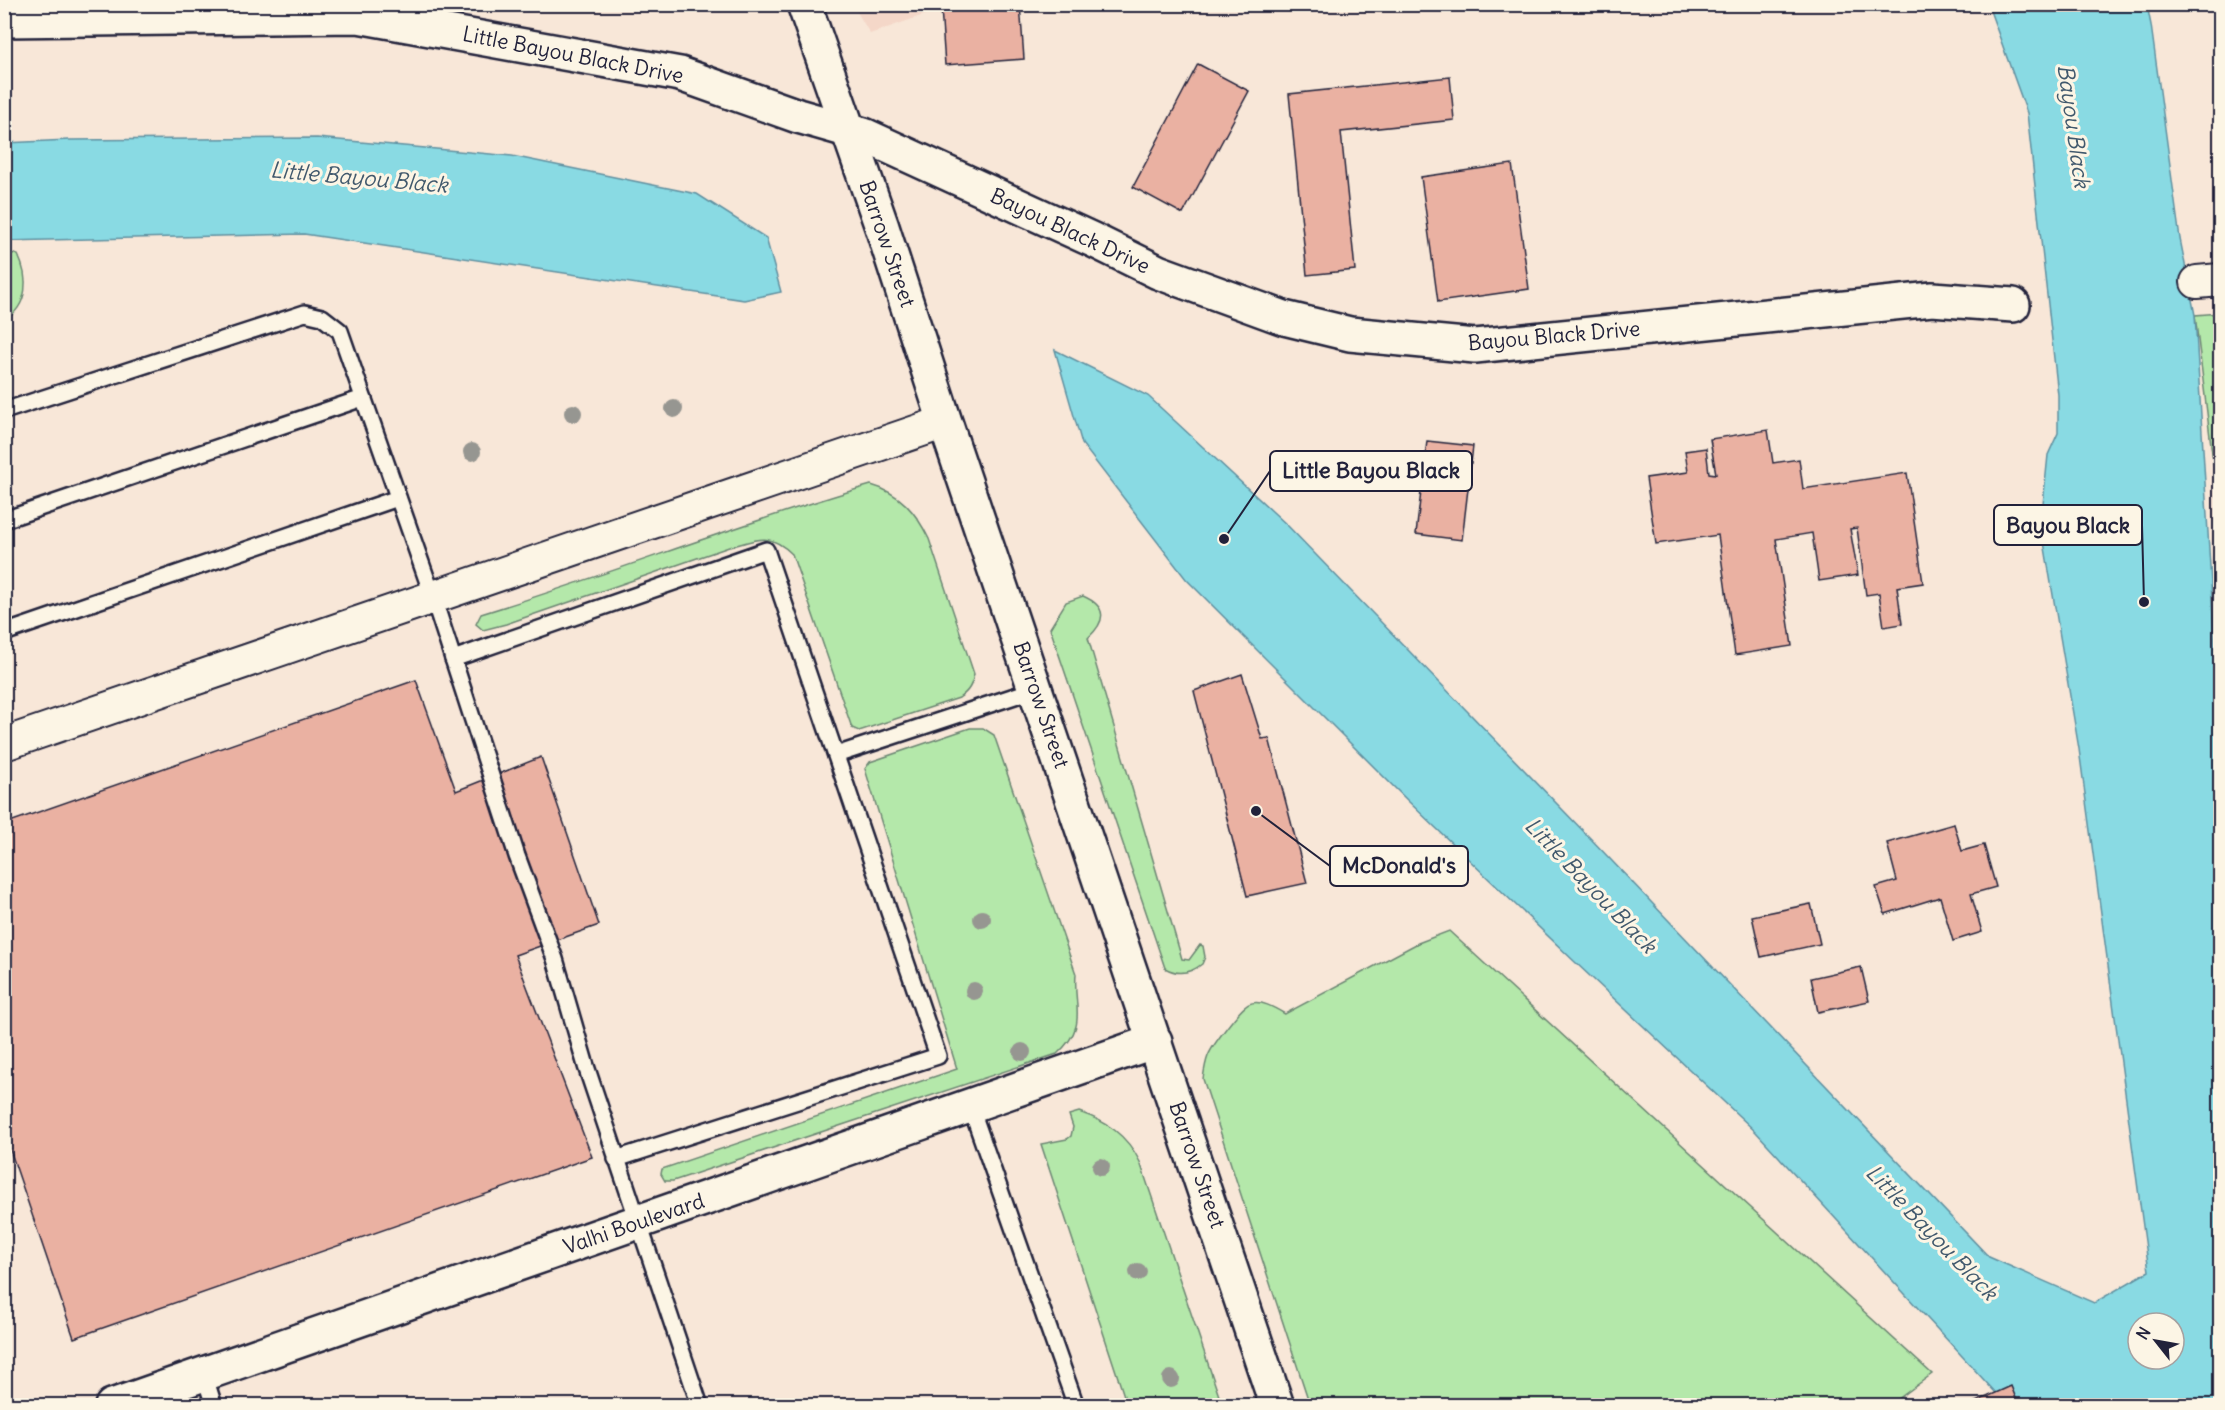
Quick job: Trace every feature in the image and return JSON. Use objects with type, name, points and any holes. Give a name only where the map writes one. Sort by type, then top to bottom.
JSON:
[{"type":"main road","name":"Barrow Street","points":[[804,4],[882,227],[945,422],[1277,1406]]},
{"type":"main road","name":"Little Bayou Black Drive","points":[[4,21],[175,11],[358,16],[680,74],[798,116],[847,130]]},
{"type":"main road","name":"Bayou Black Drive","points":[[847,130],[864,135],[1158,272],[1284,318],[1350,334],[1475,346],[1932,299],[2013,305]]},
{"type":"main road","name":"Valhi Boulevard","points":[[112,1406],[1155,1041]]},
{"type":"street","points":[[4,744],[945,422]]},
{"type":"lane","points":[[4,411],[305,313],[322,317],[340,331],[433,597],[517,856],[555,959],[616,1159],[700,1406]]},
{"type":"lane","points":[[4,520],[363,398]]},
{"type":"lane","points":[[4,633],[398,498]]},
{"type":"lane","points":[[453,659],[766,550],[938,1056],[616,1159]]},
{"type":"lane","points":[[836,755],[1036,689]]},
{"type":"lane","points":[[970,1105],[1076,1406]]},
{"type":"lane","points":[[204,1374],[214,1406]]},
{"type":"shaded area","points":[[853,5],[952,5],[870,34]]},
{"type":"green space","points":[[5,251],[18,255],[24,273],[25,290],[19,307],[5,320]]},
{"type":"green space","points":[[2220,313],[2220,518],[2195,315]]},
{"type":"green space","points":[[871,485],[899,498],[919,520],[929,539],[974,674],[970,688],[959,698],[859,731],[852,728],[792,554],[776,542],[769,540],[755,540],[729,547],[506,624],[483,630],[476,624],[481,614]]},
{"type":"green space","points":[[1083,596],[1097,605],[1102,615],[1098,626],[1088,638],[1182,959],[1189,960],[1200,945],[1203,946],[1205,957],[1202,964],[1194,970],[1180,973],[1165,968],[1050,628],[1066,602]]},
{"type":"green space","points":[[970,728],[983,728],[994,735],[1076,974],[1076,1025],[1067,1044],[1057,1054],[673,1181],[665,1181],[661,1174],[662,1169],[957,1069],[865,769],[870,762]]},
{"type":"green space","points":[[1449,931],[1932,1374],[1890,1405],[1310,1405],[1203,1079],[1207,1059],[1215,1044],[1239,1012],[1249,1004],[1263,1003],[1285,1014],[1418,943]]},
{"type":"green space","points":[[1079,1112],[1115,1130],[1129,1144],[1140,1162],[1222,1405],[1127,1405],[1041,1144],[1067,1139],[1071,1136],[1073,1127],[1069,1115]]},
{"type":"water","points":[[1988,5],[2147,5],[2180,239],[2195,315],[2220,734],[2220,1405],[2007,1405],[1756,1132],[1408,801],[1186,579],[1082,444],[1055,350],[1148,396],[1287,525],[1591,839],[1989,1257],[2094,1303],[2149,1271],[2079,749],[2041,524],[2048,455],[2058,433],[2058,395],[2027,113]]},
{"type":"water","points":[[317,138],[512,156],[697,194],[766,238],[781,292],[744,300],[304,234],[5,241],[5,143],[69,140]]},
{"type":"building","points":[[1020,4],[1024,59],[945,65],[941,8]]},
{"type":"building","points":[[1198,64],[1249,91],[1183,214],[1133,187]]},
{"type":"building","points":[[1450,77],[1454,120],[1341,132],[1355,270],[1307,275],[1289,94]]},
{"type":"building","points":[[1512,164],[1529,289],[1438,302],[1421,177]]},
{"type":"building","points":[[1768,430],[1773,463],[1799,459],[1803,489],[1907,473],[1923,583],[1897,587],[1902,624],[1884,627],[1879,593],[1866,595],[1857,528],[1850,529],[1858,575],[1819,581],[1812,533],[1776,539],[1792,646],[1735,655],[1718,535],[1656,544],[1646,478],[1688,472],[1685,451],[1706,448],[1709,473],[1716,474],[1710,439]]},
{"type":"building","points":[[1427,441],[1473,446],[1462,540],[1416,534]]},
{"type":"building","points":[[1242,674],[1262,739],[1269,738],[1307,883],[1247,896],[1194,691]]},
{"type":"building","points":[[416,680],[456,791],[541,757],[599,925],[515,955],[592,1157],[74,1338],[4,1132],[4,824]]},
{"type":"building","points":[[1954,824],[1962,851],[1984,845],[1996,887],[1971,894],[1982,932],[1953,941],[1940,897],[1885,914],[1876,887],[1897,881],[1887,843]]},
{"type":"building","points":[[1811,904],[1820,944],[1761,957],[1752,916]]},
{"type":"building","points":[[1861,967],[1869,1001],[1818,1012],[1811,978]]},
{"type":"building","points":[[2011,1386],[2019,1406],[1967,1406]]},
{"type":"place","name":"Little Bayou Black","points":[[1224,539]]},
{"type":"place","name":"Bayou Black","points":[[2144,602]]},
{"type":"place","name":"McDonald's","points":[[1256,811]]}]
